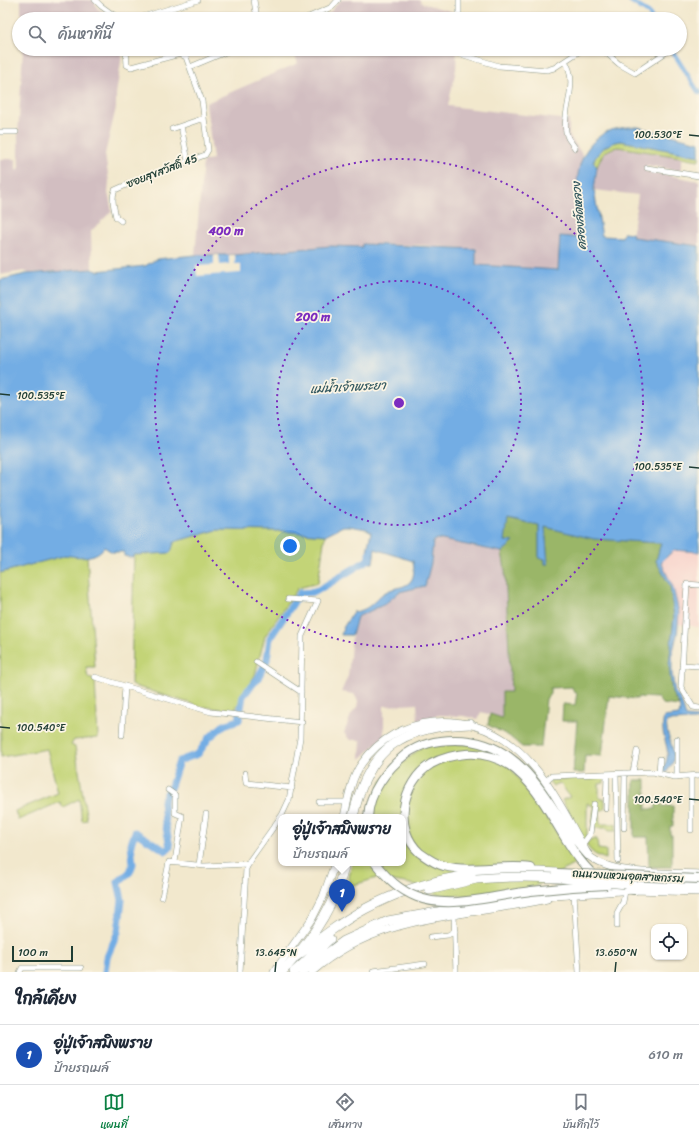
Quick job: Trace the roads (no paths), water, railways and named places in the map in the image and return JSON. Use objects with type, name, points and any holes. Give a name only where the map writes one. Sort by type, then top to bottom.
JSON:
[{"type":"highway","points":[[354,814],[358,794],[370,768],[383,750],[404,738],[429,728],[470,724]]},
{"type":"highway","points":[[297,956],[331,904],[340,884],[344,866]]},
{"type":"highway","points":[[276,971],[333,929],[365,909],[396,894],[425,884],[455,877],[488,872],[512,871],[556,873]]},
{"type":"highway","points":[[294,972],[321,946],[352,924],[388,904],[427,890],[476,879],[512,877],[571,879],[628,888]]},
{"type":"highway","points":[[302,972],[344,941],[388,921],[530,897],[571,894]]},
{"type":"main road","points":[[368,814],[374,792],[385,775],[399,760],[414,749],[443,740],[462,740],[489,746],[500,751],[531,776],[567,829],[588,855]]},
{"type":"main road","name":"ถนนวงแหวนอุตสาหกรรม","points":[[404,814],[406,797],[411,786],[419,774],[430,765],[442,759],[456,755],[472,754],[492,757],[508,764],[531,786],[589,871],[608,884],[628,888],[699,887]]},
{"type":"main road","name":"ถนนวงแหวนอุตสาหกรรม","points":[[406,831],[413,846],[426,857],[444,866],[462,868],[526,868],[556,873],[699,879]]},
{"type":"main road","points":[[378,866],[390,880],[404,891],[430,901],[462,901],[559,888],[628,888]]},
{"type":"street","points":[[95,0],[109,12]]},
{"type":"street","points":[[159,12],[198,0]]},
{"type":"street","points":[[254,0],[255,12]]},
{"type":"street","points":[[322,12],[332,8],[338,0]]},
{"type":"street","points":[[459,0],[459,12]]},
{"type":"street","name":"ซอยสุขสวัสดิ์ 45","points":[[126,56],[128,67],[173,56]]},
{"type":"street","name":"ซอยสุขสวัสดิ์ 45","points":[[121,221],[116,217],[114,207],[113,196],[116,190],[133,182],[205,155],[208,152],[202,101],[186,57],[184,56]]},
{"type":"street","points":[[190,67],[216,56]]},
{"type":"street","points":[[467,56],[500,66],[547,70],[554,68],[572,56]]},
{"type":"street","points":[[610,56],[619,64],[635,73],[660,56]]},
{"type":"street","points":[[565,61],[570,69],[570,98],[566,127],[567,137],[575,148]]},
{"type":"street","points":[[172,129],[204,118]]},
{"type":"street","points":[[181,126],[188,162]]},
{"type":"street","points":[[0,132],[16,132]]},
{"type":"street","points":[[647,168],[699,176]]},
{"type":"street","points":[[699,585],[687,584],[681,686],[682,691],[693,707],[699,708]]},
{"type":"street","points":[[283,814],[286,809],[292,788],[302,722],[302,636],[318,601],[288,599]]},
{"type":"street","points":[[257,662],[302,692]]},
{"type":"street","points":[[682,665],[699,666]]},
{"type":"street","points":[[95,677],[211,712],[302,722]]},
{"type":"street","points":[[122,735],[125,686]]},
{"type":"street","points":[[345,814],[354,779],[362,763],[388,738],[403,729],[423,723],[458,721],[494,733],[514,746],[535,768],[545,782],[588,855],[601,864],[622,869],[699,874]]},
{"type":"street","points":[[677,739],[677,777]]},
{"type":"street","points":[[633,772],[637,751]]},
{"type":"street","points":[[659,772],[660,759]]},
{"type":"street","points":[[545,782],[551,776],[607,775],[633,772],[659,772],[677,777],[699,775]]},
{"type":"street","points":[[245,773],[246,784],[292,788]]},
{"type":"street","points":[[624,828],[625,773]]},
{"type":"street","points":[[616,774],[618,861]]},
{"type":"street","points":[[606,809],[607,775]]},
{"type":"street","points":[[691,776],[691,830]]},
{"type":"street","points":[[171,792],[176,797],[175,812],[182,818],[175,862]]},
{"type":"street","points":[[319,802],[348,802]]},
{"type":"street","points":[[582,845],[590,834],[594,804]]},
{"type":"street","points":[[199,865],[206,814]]},
{"type":"street","points":[[240,972],[248,864],[278,821]]},
{"type":"street","points":[[162,897],[168,863],[170,861],[199,865],[248,864]]},
{"type":"street","points":[[276,971],[313,916],[323,897],[334,866]]},
{"type":"street","points":[[312,972],[335,954],[371,935],[394,926],[531,903],[571,894],[628,888],[699,892]]},
{"type":"street","points":[[617,926],[617,913],[628,888]]},
{"type":"street","points":[[571,894],[579,972]]},
{"type":"street","points":[[454,915],[456,972]]},
{"type":"street","points":[[430,938],[448,935],[455,931]]},
{"type":"street","points":[[372,970],[400,970],[425,964]]},
{"type":"street","points":[[20,972],[22,968],[81,968]]},
{"type":"water","name":"แม่น้ำเจ้าพระยา","points":[[627,127],[638,127],[699,142],[699,156],[621,141],[612,143],[604,148],[593,162],[597,167],[594,190],[602,236],[622,237],[624,232],[632,233],[633,237],[699,246],[699,552],[674,550],[661,562],[673,587],[679,613],[677,635],[672,655],[672,672],[675,692],[681,700],[686,717],[699,718],[699,720],[667,721],[667,731],[674,757],[673,762],[666,773],[662,770],[667,756],[663,732],[664,717],[679,715],[680,710],[679,703],[672,693],[669,665],[674,617],[670,586],[656,561],[661,543],[594,539],[545,527],[548,564],[545,564],[545,559],[539,558],[539,526],[508,519],[505,541],[514,542],[502,552],[437,539],[433,541],[431,563],[425,586],[399,592],[385,604],[357,617],[352,635],[341,635],[343,628],[353,612],[365,609],[385,593],[408,584],[412,580],[414,569],[413,561],[375,549],[373,563],[370,563],[367,551],[371,532],[367,529],[343,526],[325,535],[281,531],[217,530],[177,541],[174,543],[171,552],[169,553],[134,555],[132,558],[124,556],[124,552],[112,552],[104,547],[96,554],[91,556],[80,557],[64,555],[0,573],[0,280],[26,274],[92,269],[97,271],[145,266],[157,259],[195,255],[235,255],[330,246],[362,247],[362,244],[476,249],[476,265],[558,270],[560,236],[582,238],[577,194],[580,166],[585,153],[593,142],[606,132]]},
{"type":"waterway","points":[[629,0],[647,12]]},
{"type":"waterway","points":[[675,56],[699,93]]},
{"type":"waterway","points":[[105,972],[107,957],[118,932],[122,900],[118,882],[130,872],[133,864],[131,844],[135,832],[166,851],[170,847],[163,801],[171,786],[179,761],[198,754],[209,738],[224,725],[239,720],[243,696],[258,678],[267,660],[270,638],[300,593],[315,592],[368,560],[370,552]]},
{"type":"place","name":"อู่ปู่เจ้าสมิงพราย","points":[[342,912]]},
{"type":"water label","name":"คลองลัดหลวง","points":[[579,216]]}]
